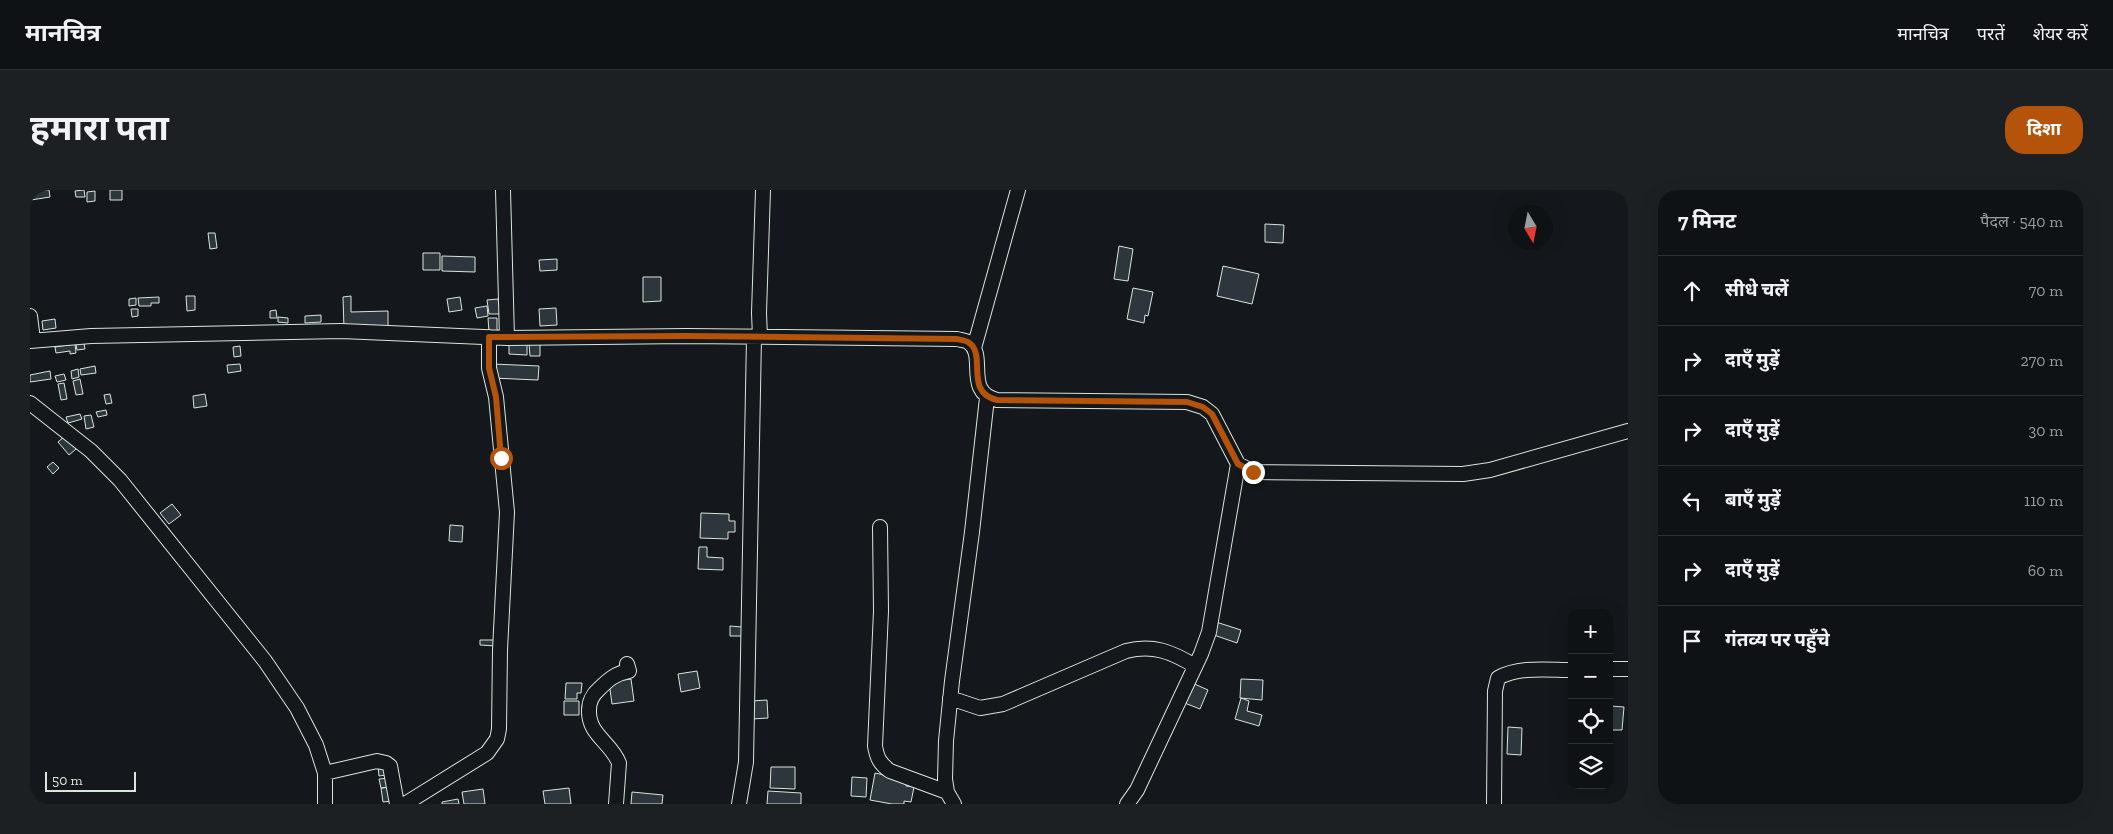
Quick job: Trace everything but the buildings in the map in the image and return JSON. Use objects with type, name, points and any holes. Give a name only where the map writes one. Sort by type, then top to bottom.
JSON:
[{"type":"street","points":[[503,190],[507,338]]},
{"type":"street","points":[[739,804],[746,762],[757,337],[763,190]]},
{"type":"street","points":[[950,798],[945,759],[950,698],[972,532],[986,398],[980,389],[974,348],[1018,190]]},
{"type":"street","points":[[30,316],[32,341],[91,336],[341,331],[507,338],[757,337],[957,339],[968,342],[974,348]]},
{"type":"street","points":[[405,804],[487,753],[497,739],[499,729],[500,650],[507,512],[496,397],[489,368],[489,337]]},
{"type":"street","points":[[986,398],[997,400],[1187,402],[1203,407],[1212,414],[1238,464],[1253,472],[1463,474],[1490,470],[1628,431]]},
{"type":"street","points":[[30,403],[91,451],[141,504],[266,661],[297,708],[316,744],[325,773],[325,804]]},
{"type":"street","points":[[1128,804],[1137,790],[1209,632],[1238,464]]},
{"type":"street","points":[[880,527],[881,611],[877,758],[882,766],[890,771],[950,798]]},
{"type":"street","points":[[950,698],[980,708],[1003,704],[1126,651],[1140,647],[1168,651],[1195,666]]},
{"type":"street","points":[[616,804],[619,763],[617,757],[597,736],[591,726],[589,704],[595,692],[613,676],[629,671],[627,664]]},
{"type":"street","points":[[1613,670],[1628,669]]},
{"type":"street","points":[[1494,804],[1495,691],[1498,678],[1507,673],[1520,671],[1568,670]]},
{"type":"street","points":[[325,773],[377,761],[386,763],[390,766],[397,804]]},
{"type":"route","points":[[501,458],[496,397],[489,368],[489,337],[687,336],[957,339],[968,342],[974,348],[980,389],[986,398],[997,400],[1187,402],[1203,407],[1212,414],[1238,464],[1253,472]]}]
